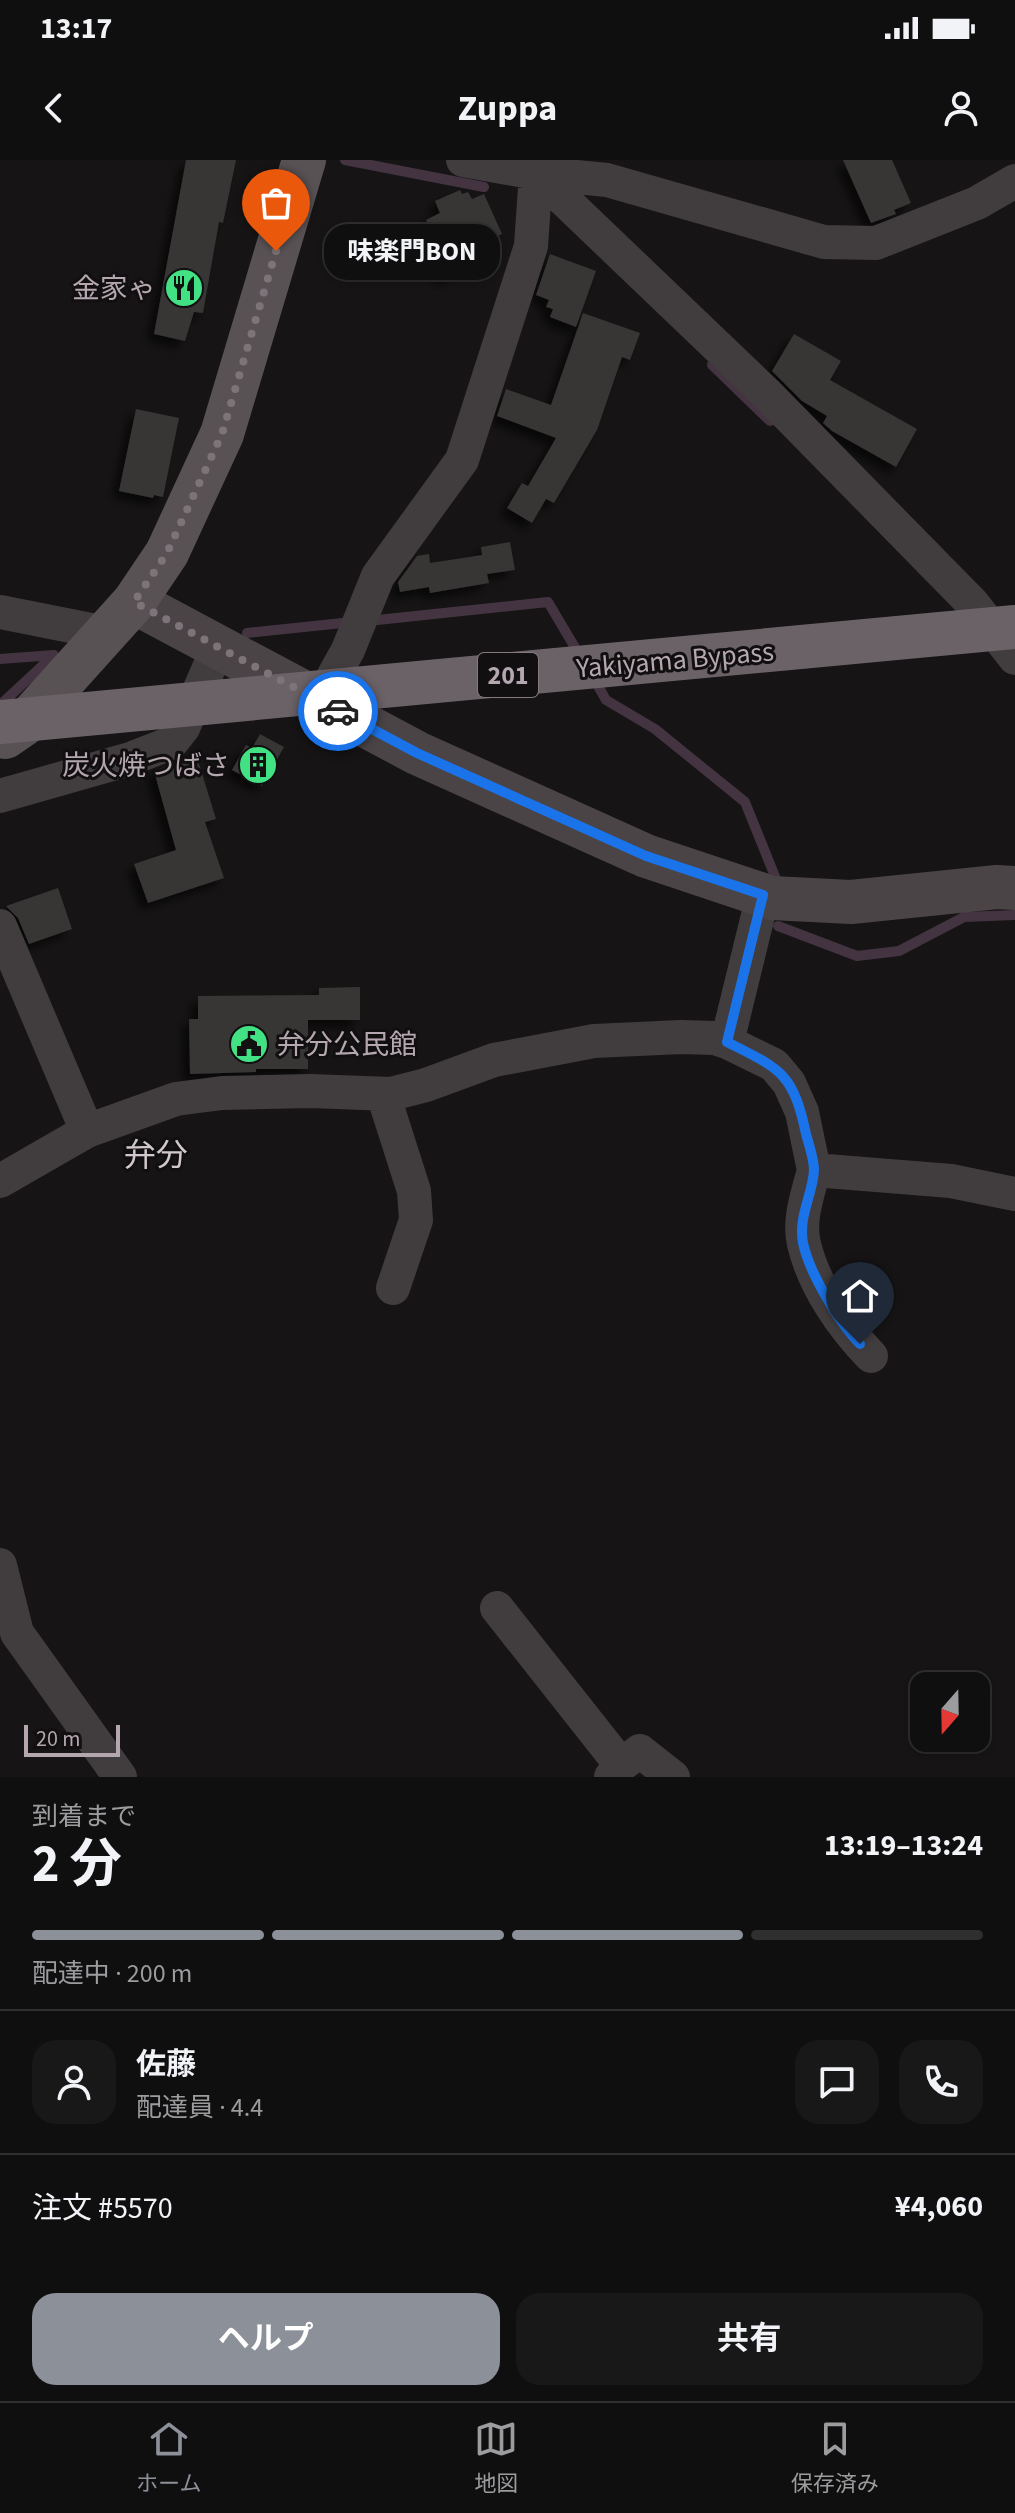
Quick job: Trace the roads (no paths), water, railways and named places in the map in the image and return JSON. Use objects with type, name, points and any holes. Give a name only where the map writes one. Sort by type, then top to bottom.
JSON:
[{"type":"highway","name":"Yakiyama Bypass","points":[[0,722],[1015,627]]},
{"type":"main road","points":[[0,741],[24,724],[120,617],[167,553],[222,434],[304,160]]},
{"type":"street","points":[[463,160],[607,180],[824,242],[876,243],[977,203],[1015,181]]},
{"type":"street","points":[[319,702],[348,650],[378,576],[462,460],[531,246],[523,167]]},
{"type":"street","points":[[523,167],[766,393],[973,604],[1015,658]]},
{"type":"street","points":[[0,612],[120,617],[218,647],[417,753],[646,856],[772,898],[851,902],[997,887],[1015,888]]},
{"type":"street","points":[[0,796],[130,759],[171,743],[183,728],[218,647]]},
{"type":"street","points":[[727,1042],[763,895]]},
{"type":"street","points":[[0,926],[87,1131]]},
{"type":"street","points":[[0,1181],[87,1131],[176,1099],[222,1093],[310,1091],[383,1094],[426,1085],[494,1060],[594,1041],[715,1038],[774,1065],[789,1083],[802,1112],[814,1170],[803,1209],[803,1242],[820,1286],[848,1333],[871,1356]]},
{"type":"street","points":[[383,1094],[414,1191],[416,1220],[393,1288]]},
{"type":"street","points":[[814,1170],[951,1181],[1015,1194]]},
{"type":"street","points":[[0,1565],[17,1633],[120,1777]]},
{"type":"street","points":[[497,1608],[616,1771],[640,1751],[673,1777]]},
{"type":"waterway","points":[[345,160],[484,187]]},
{"type":"waterway","points":[[712,365],[770,421]]},
{"type":"waterway","points":[[368,621],[548,602],[580,656]]},
{"type":"waterway","points":[[247,633],[352,622]]},
{"type":"waterway","points":[[0,659],[54,655]]},
{"type":"waterway","points":[[0,705],[54,655]]},
{"type":"waterway","points":[[593,677],[606,700],[655,729],[745,802],[776,879]]},
{"type":"waterway","points":[[778,926],[857,956],[899,951],[964,917],[1015,915]]},
{"type":"place","name":"味楽門BON","points":[[276,251]]},
{"type":"place","name":"金家ゃ","points":[[184,288]]},
{"type":"place","name":"炭火焼つばさ","points":[[258,765]]},
{"type":"place","name":"弁分公民館","points":[[249,1044]]},
{"type":"district","name":"弁分","points":[[156,1155]]}]
